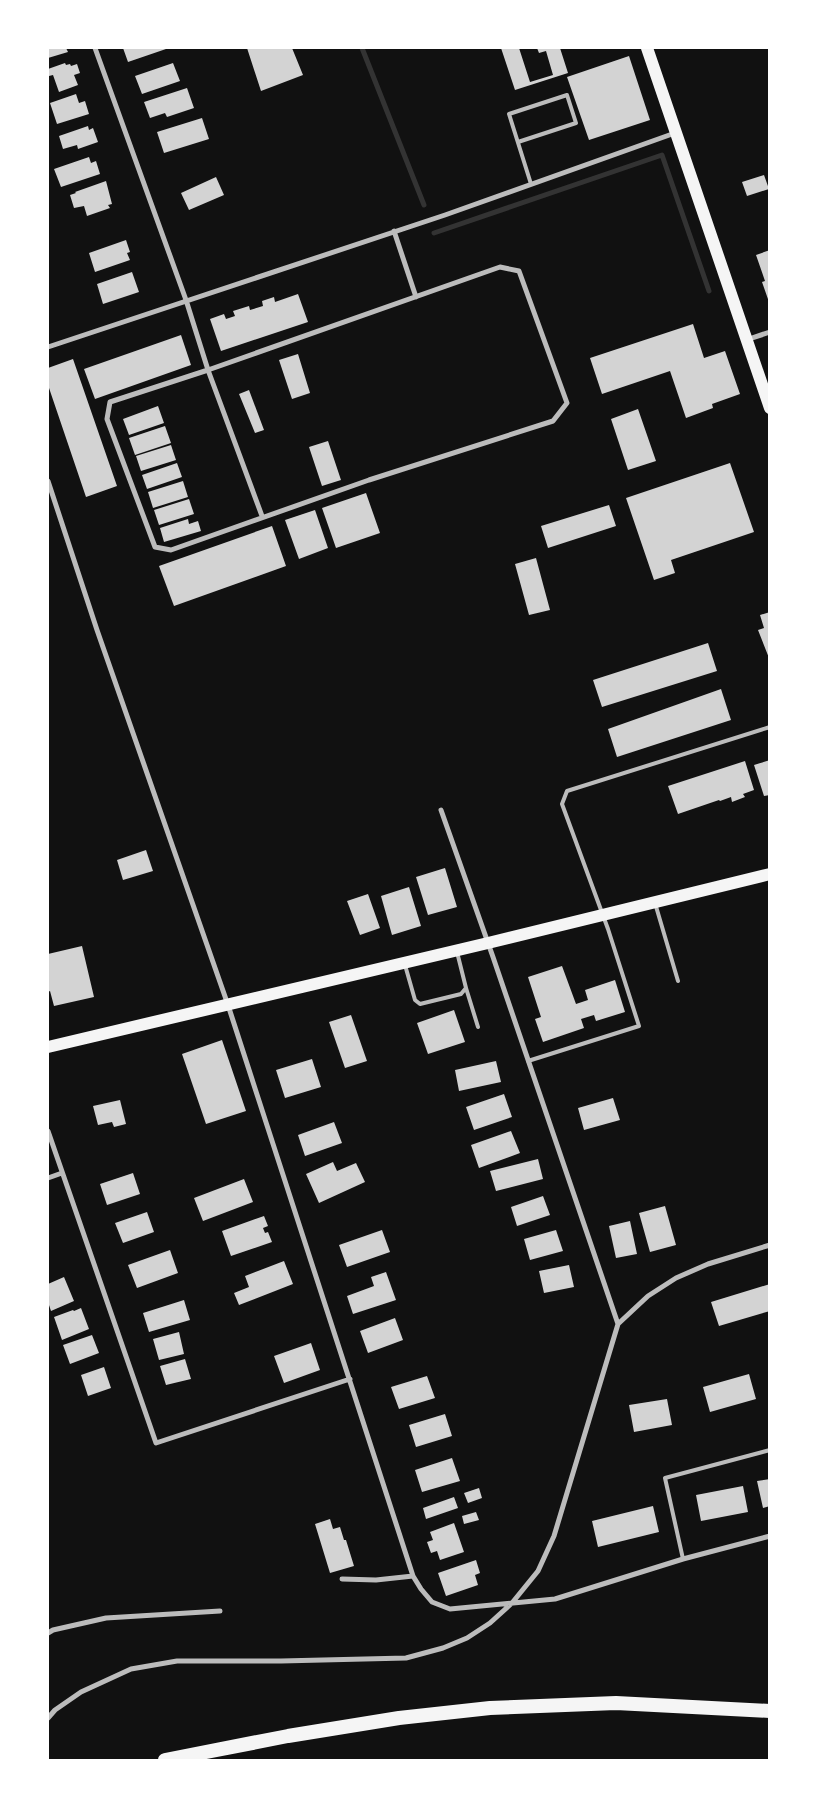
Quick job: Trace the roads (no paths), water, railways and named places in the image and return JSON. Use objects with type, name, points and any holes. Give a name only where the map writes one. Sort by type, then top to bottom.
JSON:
[{"type":"highway","points":[[164,1760],[288,1736],[400,1718],[490,1708],[616,1703],[770,1711]]},
{"type":"main road","points":[[647,48],[770,408]]},
{"type":"main road","points":[[48,1047],[770,874]]},
{"type":"street","points":[[94,48],[262,516]]},
{"type":"street","points":[[48,347],[394,231],[675,133]]},
{"type":"street","points":[[394,231],[416,297]]},
{"type":"street","points":[[500,267],[519,271],[567,403],[553,421],[262,516],[171,550],[155,547],[107,419],[110,402],[208,370],[500,267]]},
{"type":"street","points":[[746,340],[770,332]]},
{"type":"street","points":[[48,481],[97,630],[228,1005],[413,1576],[421,1589],[432,1602],[450,1609],[556,1599],[683,1559],[770,1536]]},
{"type":"street","points":[[441,810],[618,1324]]},
{"type":"street","points":[[48,1131],[156,1443],[350,1379]]},
{"type":"street","points":[[48,1178],[62,1173]]},
{"type":"street","points":[[48,1718],[55,1710],[81,1692],[131,1669],[177,1661],[406,1658],[443,1648],[468,1638],[490,1623],[512,1603],[538,1571],[554,1536],[618,1324],[648,1296],[676,1278],[708,1264],[770,1245]]},
{"type":"street","points":[[342,1579],[376,1580],[413,1576]]},
{"type":"street","points":[[48,1633],[53,1630],[106,1618],[220,1611]]},
{"type":"lane","points":[[518,142],[576,123],[567,95],[509,114],[531,184]]},
{"type":"lane","points":[[528,1060],[639,1026],[562,804],[567,791],[770,727]]},
{"type":"lane","points":[[654,901],[678,981]]},
{"type":"lane","points":[[456,950],[478,1027]]},
{"type":"lane","points":[[405,963],[414,1000],[420,1004],[461,994],[466,988]]},
{"type":"lane","points":[[683,1559],[665,1478],[770,1450]]},
{"type":"waterway","points":[[362,48],[424,205]]},
{"type":"waterway","points":[[434,233],[662,155],[709,291]]}]
